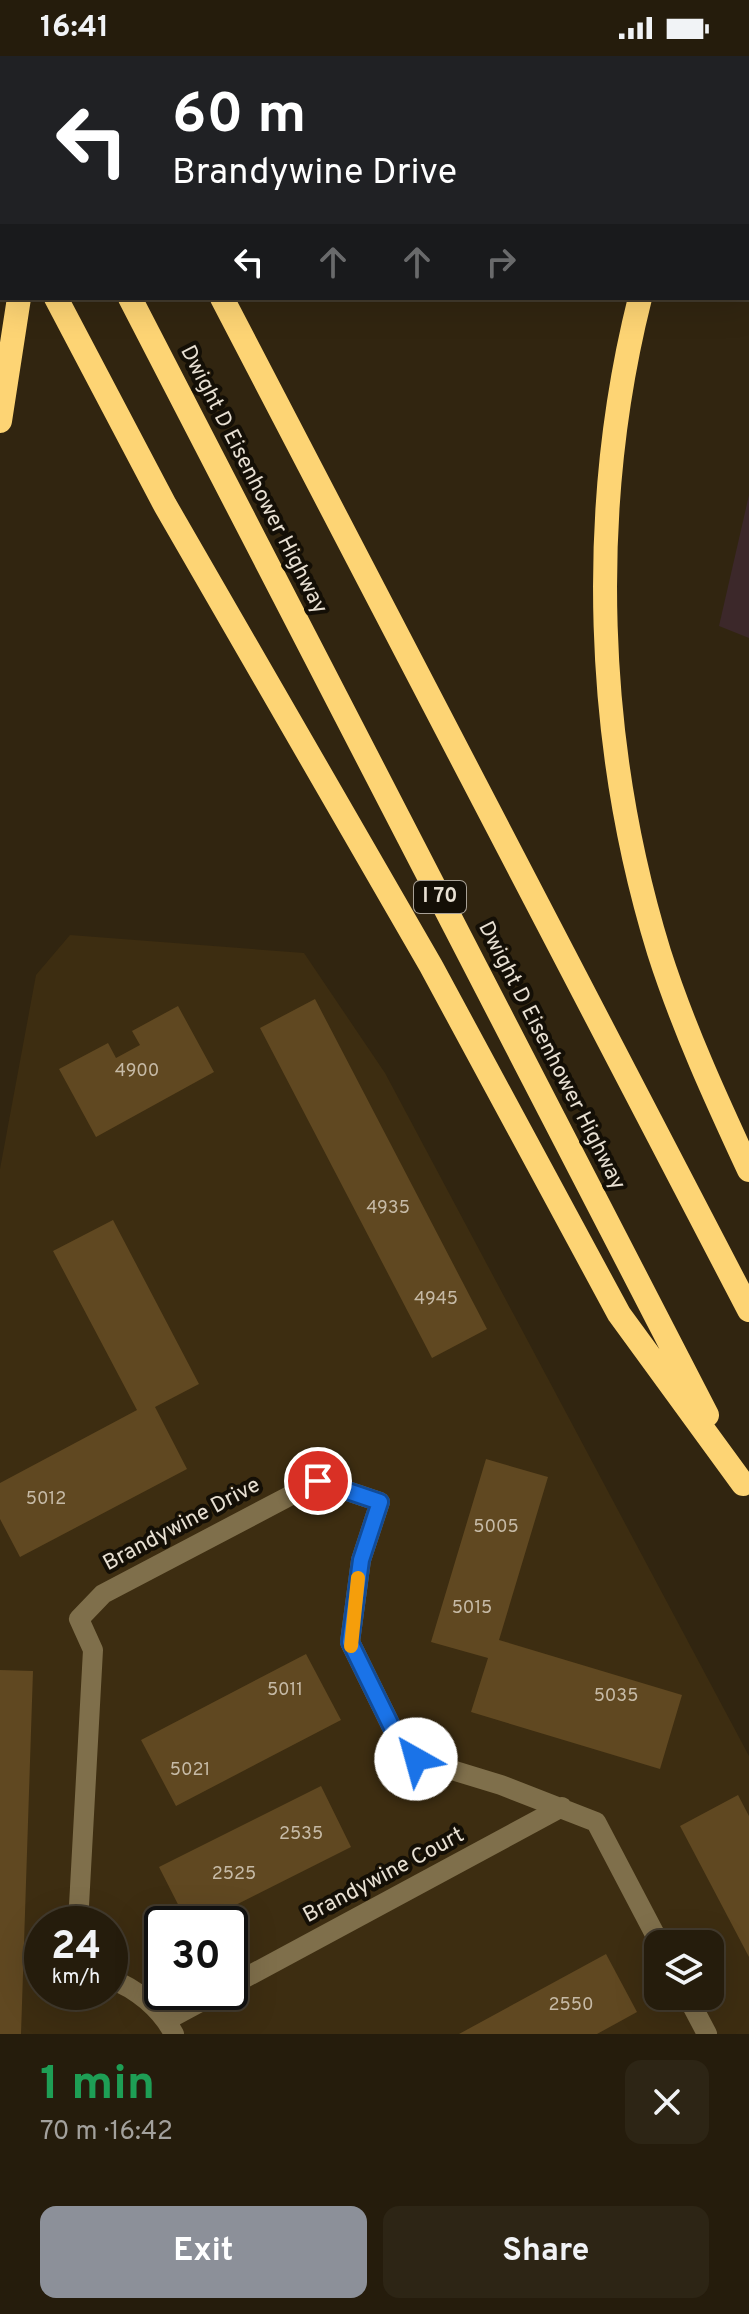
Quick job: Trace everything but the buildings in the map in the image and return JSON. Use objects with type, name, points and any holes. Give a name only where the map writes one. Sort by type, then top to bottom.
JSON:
[{"type":"highway","points":[[0,421],[19,300]]},
{"type":"highway","points":[[57,300],[132,446],[363,842],[619,1314],[746,1490]]},
{"type":"highway","name":"Dwight D Eisenhower Highway","points":[[131,300],[746,1490]]},
{"type":"highway","points":[[223,300],[749,1310]]},
{"type":"highway","points":[[640,300],[620,403],[606,531],[606,630],[616,736],[635,859],[658,949],[713,1093],[749,1170]]},
{"type":"street","name":"Brandywine Drive","points":[[79,1906],[93,1650],[79,1619],[103,1594],[318,1481],[380,1502],[361,1560],[350,1642],[403,1750],[416,1759],[562,1807]]},
{"type":"street","points":[[562,1807],[596,1822],[653,1930]]},
{"type":"street","name":"Brandywine Court","points":[[248,1976],[562,1807]]},
{"type":"street","points":[[128,1986],[170,2027],[194,2010]]},
{"type":"street","points":[[694,2010],[707,2034]]},
{"type":"shaded area","points":[[749,495],[749,638],[719,626]]},
{"type":"shaded area","points":[[70,935],[304,953],[385,1073],[749,1756],[749,2034],[0,2034],[0,1169],[36,975]]},
{"type":"slow traffic","points":[[351,1646],[358,1578]]},
{"type":"route","points":[[318,1481],[380,1502],[361,1560],[350,1642],[403,1750],[416,1759]]}]
